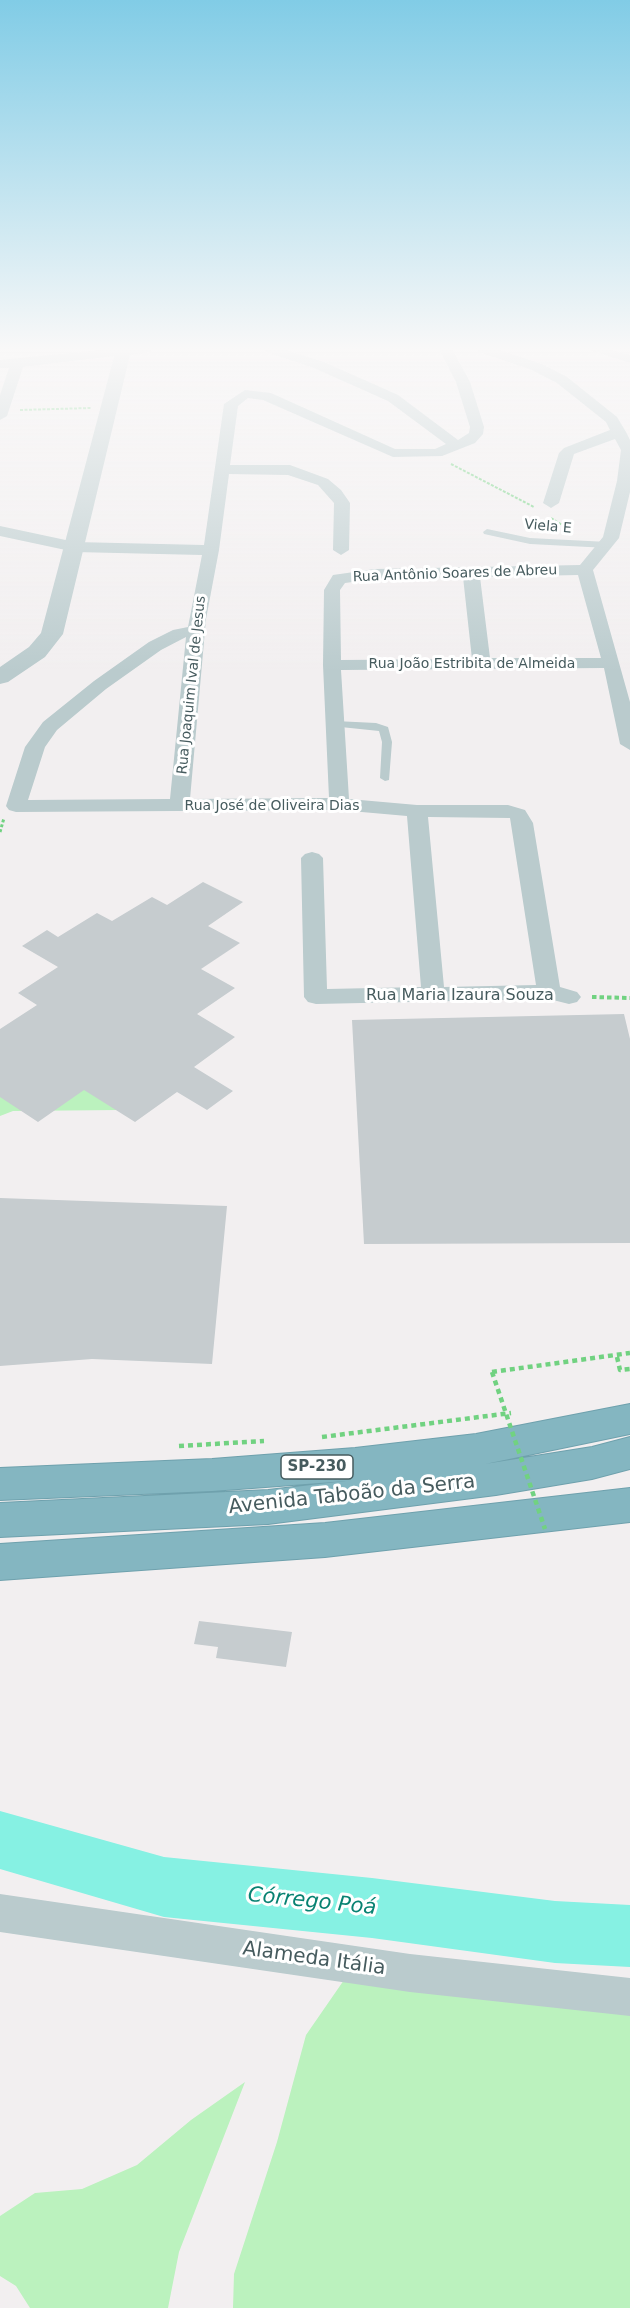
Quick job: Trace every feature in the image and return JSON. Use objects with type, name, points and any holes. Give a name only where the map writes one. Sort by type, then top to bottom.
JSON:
[{"type":"highway","name":"Avenida Taboão da Serra","points":[[0,1484],[212,1475],[355,1464],[476,1450],[630,1419]]},
{"type":"highway","name":"Avenida Taboão da Serra","points":[[0,1520],[268,1507],[496,1479],[592,1463],[630,1452]]},
{"type":"highway","points":[[0,1562],[326,1540],[630,1505]]},
{"type":"street","points":[[0,677],[49,640],[97,457]]},
{"type":"street","name":"Rua Joaquim Ival de Jesus","points":[[179,806],[195,630],[211,550],[225,457]]},
{"type":"street","points":[[546,510],[564,457]]},
{"type":"street","points":[[628,457],[609,542],[585,570],[612,663],[630,744]]},
{"type":"street","points":[[223,469],[279,469],[308,475],[336,493],[342,503],[332,665],[339,804]]},
{"type":"street","points":[[0,531],[75,547],[211,550]]},
{"type":"street","points":[[609,542],[630,543]]},
{"type":"street","name":"Rua Antônio Soares de Abreu","points":[[338,571],[375,574],[471,574],[585,570]]},
{"type":"street","points":[[471,574],[482,663]]},
{"type":"street","name":"Rua José de Oliveira Dias","points":[[195,630],[179,633],[155,646],[100,685],[50,726],[35,747],[16,806],[339,804],[417,812],[508,812],[518,814],[523,823],[559,995]]},
{"type":"street","name":"Rua João Estribita de Almeida","points":[[332,665],[612,663]]},
{"type":"street","points":[[417,812],[434,993]]},
{"type":"street","name":"Rua Maria Izaura Souza","points":[[312,858],[316,997],[434,993],[559,995]]},
{"type":"street","name":"Alameda Itália","points":[[0,1913],[410,1973],[630,1996]]},
{"type":"lane","name":"Viela E","points":[[487,532],[530,541],[609,542]]},
{"type":"lane","points":[[335,724],[376,726],[384,729],[387,742],[385,778]]},
{"type":"path","points":[[442,457],[463,472],[546,510],[569,529]]},
{"type":"path","points":[[559,995],[630,998]]},
{"type":"path","points":[[630,1354],[615,1357],[620,1370],[630,1369]]},
{"type":"path","points":[[546,1529],[492,1372],[630,1354]]},
{"type":"path","points":[[320,1437],[519,1412]]},
{"type":"path","points":[[170,1447],[274,1440]]},
{"type":"green space","points":[[84,1078],[120,1110],[13,1111],[0,1116],[0,1082]]},
{"type":"green space","points":[[344,1980],[630,1986],[630,2308],[233,2308],[234,2274],[277,2142],[306,2035]]},
{"type":"green space","points":[[245,2082],[179,2252],[168,2308],[30,2308],[16,2286],[0,2276],[0,2216],[35,2193],[82,2189],[137,2165],[191,2120]]},
{"type":"building","points":[[203,882],[243,902],[208,926],[240,943],[201,969],[235,988],[197,1014],[235,1037],[194,1067],[233,1091],[207,1110],[177,1092],[135,1122],[84,1090],[38,1122],[0,1097],[0,1029],[37,1005],[18,993],[58,967],[22,946],[47,930],[58,937],[97,913],[112,921],[152,897],[167,905]]},
{"type":"building","points":[[624,1014],[630,1039],[630,1243],[364,1244],[352,1020]]},
{"type":"building","points":[[0,1198],[227,1206],[212,1364],[92,1359],[0,1366]]},
{"type":"building","points":[[199,1621],[292,1632],[286,1667],[216,1658],[218,1647],[194,1644]]},
{"type":"waterway","name":"Córrego Poá","points":[[0,1840],[164,1887],[372,1908],[555,1932],[630,1936]]}]
